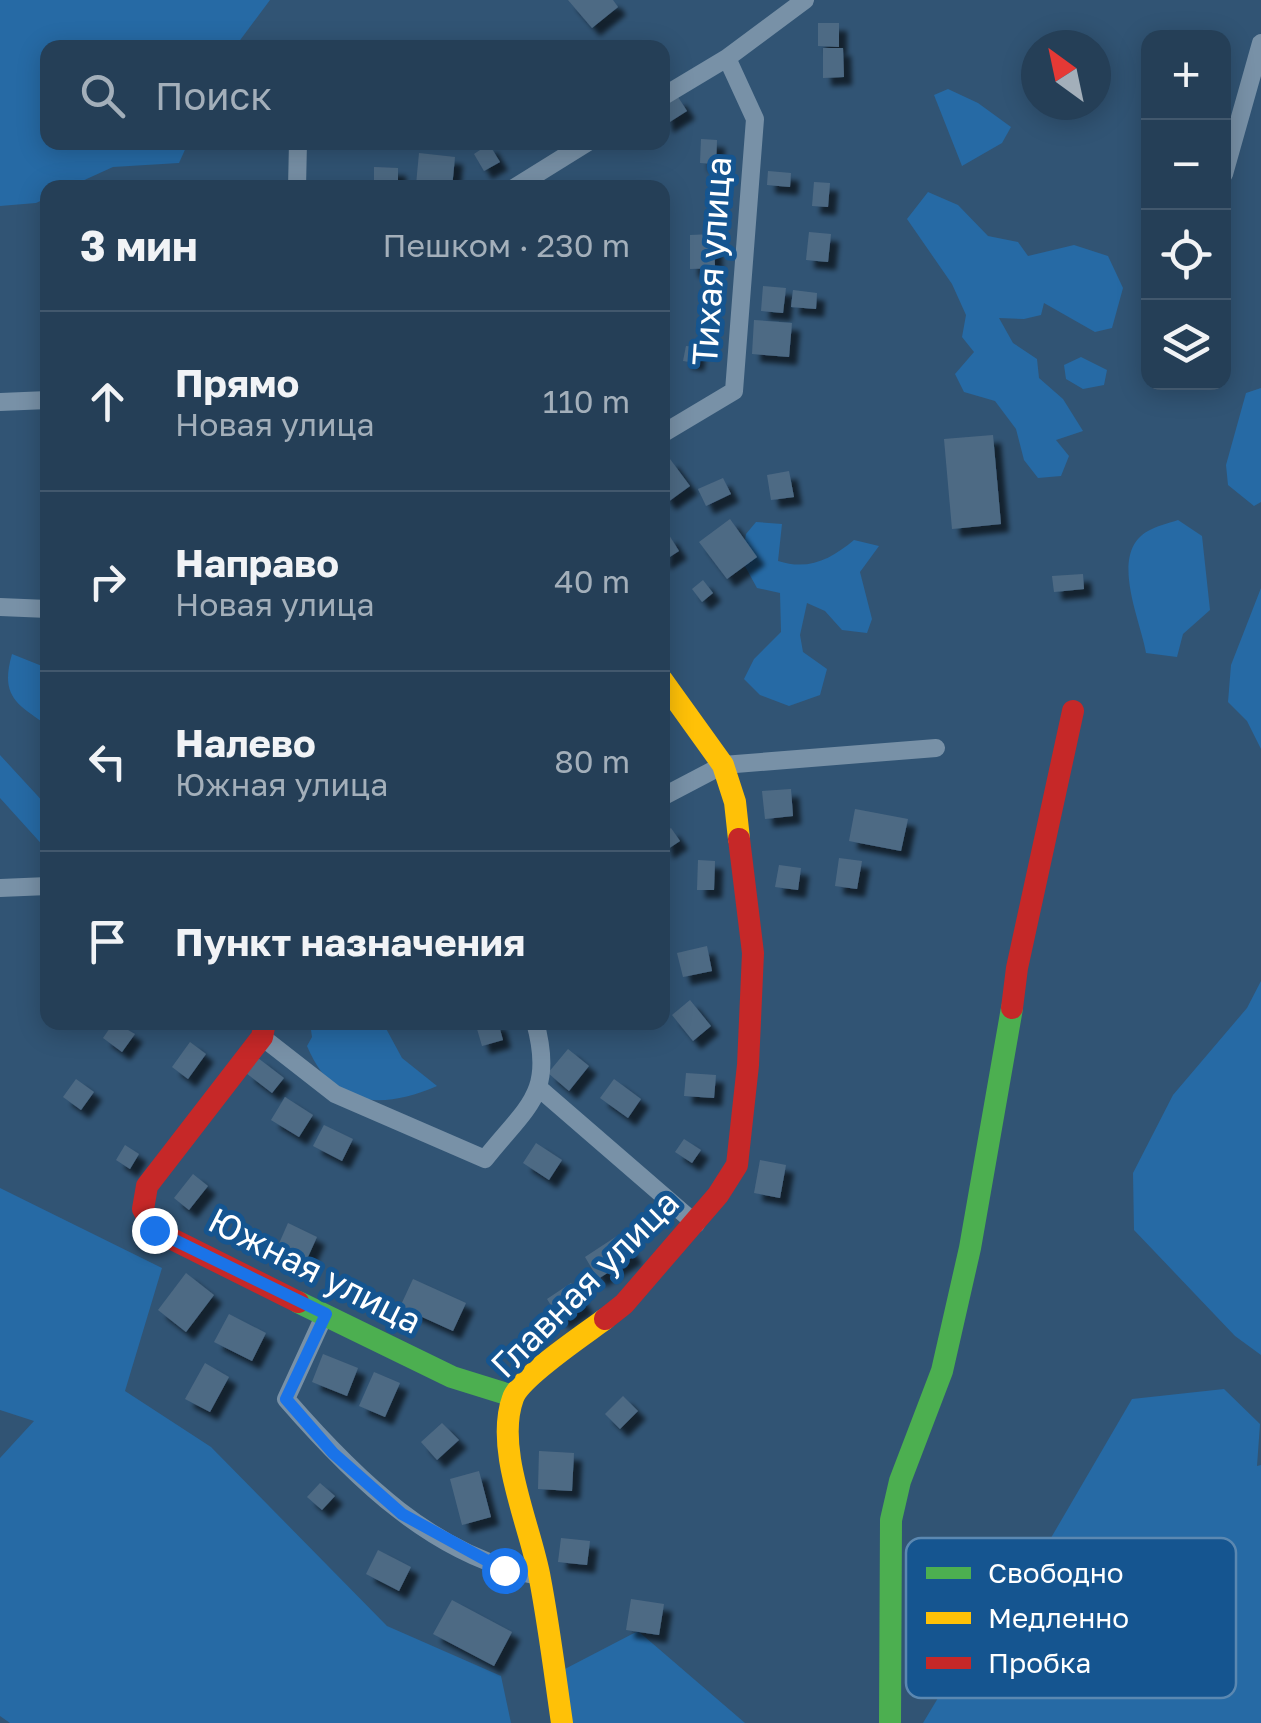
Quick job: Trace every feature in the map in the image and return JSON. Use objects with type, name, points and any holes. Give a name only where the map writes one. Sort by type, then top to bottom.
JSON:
[{"type":"street","points":[[670,92],[727,58],[805,0]]},
{"type":"street","points":[[1231,149],[1261,43]]},
{"type":"street","name":"Тихая улица","points":[[670,429],[734,391],[755,119],[727,58]]},
{"type":"street","points":[[297,180],[298,150]]},
{"type":"street","points":[[527,180],[575,150]]},
{"type":"street","points":[[0,402],[40,400]]},
{"type":"street","points":[[0,606],[40,608]]},
{"type":"street","name":"Главная улица","points":[[562,1723],[540,1576],[508,1437],[514,1396],[543,1366],[624,1304],[696,1224],[737,1165],[748,1065],[753,953],[735,802],[723,765],[670,691]]},
{"type":"street","points":[[890,1723],[891,1520],[900,1482],[942,1371],[970,1248],[1034,883],[1073,712]]},
{"type":"street","points":[[670,793],[723,765],[936,748]]},
{"type":"street","points":[[0,888],[40,886]]},
{"type":"street","points":[[263,1030],[336,1094],[485,1159],[540,1089],[544,1066],[537,1030]]},
{"type":"street","name":"Южная улица","points":[[263,1030],[147,1186],[142,1199],[144,1216],[154,1230],[397,1352],[452,1377],[514,1396]]},
{"type":"street","points":[[540,1089],[696,1224]]},
{"type":"street","points":[[326,1314],[286,1399],[333,1453],[402,1514],[504,1570],[540,1576]]},
{"type":"shaded area","points":[[0,0],[270,0],[240,40],[40,40],[40,150],[185,150],[179,163],[113,167],[84,180],[40,180],[40,201],[0,206]]},
{"type":"shaded area","points":[[948,89],[978,103],[1011,127],[1002,143],[962,166],[934,95]]},
{"type":"shaded area","points":[[928,192],[958,205],[988,236],[1018,242],[1028,256],[1074,245],[1108,256],[1123,288],[1112,328],[1095,332],[1044,303],[1041,315],[999,318],[1013,343],[1037,359],[1039,378],[1063,399],[1083,431],[1056,440],[1069,456],[1061,476],[1038,478],[1024,460],[1016,429],[995,401],[964,392],[955,374],[974,352],[962,337],[966,315],[952,284],[907,219]]},
{"type":"shaded area","points":[[1081,357],[1107,370],[1104,385],[1083,389],[1066,379],[1064,365]]},
{"type":"shaded area","points":[[1261,388],[1261,502],[1254,506],[1228,485],[1226,465],[1246,393]]},
{"type":"shaded area","points":[[1178,520],[1202,536],[1210,610],[1183,634],[1177,657],[1146,653],[1128,571],[1136,541],[1152,529]]},
{"type":"shaded area","points":[[756,522],[782,524],[778,561],[789,564],[819,561],[854,540],[879,546],[860,572],[872,619],[867,633],[842,630],[825,611],[807,603],[800,635],[803,652],[827,669],[820,695],[789,706],[760,695],[744,679],[754,659],[781,632],[780,593],[757,588],[741,559],[746,534]]},
{"type":"shaded area","points":[[1261,588],[1261,749],[1247,721],[1228,702],[1231,665]]},
{"type":"shaded area","points":[[12,654],[40,665],[40,720],[13,697],[9,668]]},
{"type":"shaded area","points":[[0,755],[40,798],[40,842],[0,798]]},
{"type":"shaded area","points":[[1261,981],[1261,1355],[1235,1336],[1134,1230],[1133,1173],[1173,1095],[1247,1008]]},
{"type":"shaded area","points":[[311,1030],[387,1030],[402,1058],[437,1086],[397,1099],[361,1098],[345,1092],[318,1067],[307,1046]]},
{"type":"shaded area","points":[[0,1188],[162,1268],[125,1391],[211,1447],[387,1626],[501,1676],[511,1723],[10,1723],[0,1716],[0,1458],[34,1421],[0,1410]]},
{"type":"shaded area","points":[[1224,1389],[1260,1424],[1257,1466],[1261,1465],[1261,1723],[923,1723],[938,1698],[1236,1698],[1236,1538],[1051,1538],[1132,1399]]},
{"type":"shaded area","points":[[638,1631],[745,1723],[567,1723],[561,1671]]},
{"type":"building","points":[[568,0],[613,0],[618,7],[592,28]]},
{"type":"building","points":[[818,23],[839,23],[839,47],[818,46]]},
{"type":"building","points":[[823,48],[843,48],[844,77],[823,78]]},
{"type":"building","points":[[678,97],[687,111],[670,122],[670,102]]},
{"type":"building","points":[[701,139],[717,140],[716,164],[700,163]]},
{"type":"building","points":[[493,150],[500,162],[484,171],[474,154]]},
{"type":"building","points":[[419,153],[455,157],[453,180],[416,180]]},
{"type":"building","points":[[374,167],[398,168],[398,180],[374,180]]},
{"type":"building","points":[[768,171],[791,173],[790,187],[767,185]]},
{"type":"building","points":[[814,182],[830,183],[828,207],[812,206]]},
{"type":"building","points":[[809,232],[831,234],[828,262],[806,260]]},
{"type":"building","points":[[714,234],[715,268],[690,269],[690,235]]},
{"type":"building","points":[[763,286],[786,288],[783,313],[761,311]]},
{"type":"building","points":[[793,290],[817,293],[816,309],[791,307]]},
{"type":"building","points":[[754,320],[792,323],[789,357],[752,354]]},
{"type":"building","points":[[686,346],[698,347],[696,363],[683,361]]},
{"type":"building","points":[[993,435],[1001,524],[952,529],[944,439]]},
{"type":"building","points":[[670,459],[690,486],[670,501]]},
{"type":"building","points":[[789,471],[794,497],[771,500],[767,475]]},
{"type":"building","points":[[723,478],[731,494],[706,506],[698,489]]},
{"type":"building","points":[[730,519],[757,557],[727,579],[699,542]]},
{"type":"building","points":[[670,537],[679,551],[670,557]]},
{"type":"building","points":[[1083,574],[1084,589],[1054,592],[1052,576]]},
{"type":"building","points":[[703,580],[713,593],[702,602],[692,589]]},
{"type":"building","points":[[791,789],[793,816],[765,819],[762,791]]},
{"type":"building","points":[[855,809],[908,819],[901,851],[849,841]]},
{"type":"building","points":[[670,829],[680,841],[670,848]]},
{"type":"building","points":[[839,858],[862,861],[857,889],[835,886]]},
{"type":"building","points":[[698,860],[715,861],[714,890],[697,890]]},
{"type":"building","points":[[779,865],[801,868],[798,890],[775,887]]},
{"type":"building","points":[[707,946],[712,971],[683,977],[677,953]]},
{"type":"building","points":[[690,1000],[711,1026],[693,1041],[672,1015]]},
{"type":"building","points":[[108,1030],[135,1034],[122,1052],[103,1038]]},
{"type":"building","points":[[477,1030],[500,1030],[503,1040],[482,1046]]},
{"type":"building","points":[[190,1042],[206,1054],[188,1079],[172,1067]]},
{"type":"building","points":[[568,1049],[589,1066],[569,1091],[548,1073]]},
{"type":"building","points":[[258,1058],[284,1078],[272,1093],[246,1073]]},
{"type":"building","points":[[686,1073],[716,1075],[714,1098],[684,1096]]},
{"type":"building","points":[[76,1079],[94,1092],[81,1110],[63,1097]]},
{"type":"building","points":[[614,1079],[641,1099],[628,1118],[600,1098]]},
{"type":"building","points":[[285,1097],[313,1115],[299,1137],[271,1120]]},
{"type":"building","points":[[324,1125],[353,1139],[342,1161],[313,1146]]},
{"type":"building","points":[[684,1139],[701,1150],[692,1163],[675,1152]]},
{"type":"building","points":[[536,1143],[562,1160],[549,1180],[523,1163]]},
{"type":"building","points":[[125,1145],[139,1154],[130,1169],[116,1160]]},
{"type":"building","points":[[760,1160],[786,1165],[780,1198],[754,1193]]},
{"type":"building","points":[[193,1174],[208,1186],[189,1210],[174,1198]]},
{"type":"building","points":[[288,1223],[317,1237],[303,1268],[274,1255]]},
{"type":"building","points":[[620,1234],[634,1256],[598,1279],[585,1257]]},
{"type":"building","points":[[186,1273],[214,1295],[186,1332],[158,1310]]},
{"type":"building","points":[[413,1279],[466,1303],[453,1331],[400,1307]]},
{"type":"building","points":[[571,1283],[585,1306],[561,1321],[547,1299]]},
{"type":"building","points":[[229,1314],[266,1333],[252,1361],[214,1342]]},
{"type":"building","points":[[323,1354],[358,1368],[347,1396],[312,1382]]},
{"type":"building","points":[[205,1363],[229,1377],[210,1412],[185,1399]]},
{"type":"building","points":[[374,1372],[400,1383],[385,1417],[359,1406]]},
{"type":"building","points":[[623,1396],[638,1411],[620,1429],[605,1414]]},
{"type":"building","points":[[442,1423],[459,1440],[437,1460],[421,1442]]},
{"type":"building","points":[[539,1451],[574,1453],[572,1491],[538,1489]]},
{"type":"building","points":[[479,1471],[491,1517],[462,1525],[450,1479]]},
{"type":"building","points":[[320,1483],[335,1496],[322,1510],[307,1497]]},
{"type":"building","points":[[561,1538],[590,1541],[587,1565],[558,1562]]},
{"type":"building","points":[[378,1550],[411,1567],[399,1591],[366,1574]]},
{"type":"building","points":[[631,1599],[664,1604],[659,1635],[626,1630]]},
{"type":"building","points":[[452,1600],[512,1632],[494,1666],[433,1634]]},
{"type":"traffic: fast","points":[[890,1723],[891,1520],[900,1481],[942,1371],[970,1248],[1012,1008]]},
{"type":"traffic: fast","points":[[298,1302],[452,1377],[513,1396]]},
{"type":"traffic: slow","points":[[670,691],[723,765],[735,802],[739,839]]},
{"type":"traffic: slow","points":[[562,1723],[540,1579],[511,1464],[508,1419],[518,1389],[554,1356],[605,1319]]},
{"type":"traffic: jam","points":[[1012,1008],[1017,968],[1073,711]]},
{"type":"traffic: jam","points":[[605,1319],[624,1304],[718,1195],[737,1165],[748,1065],[753,953],[739,839]]},
{"type":"traffic: jam","points":[[263,1030],[262,1037],[147,1186],[143,1209],[154,1230],[298,1302]]},
{"type":"route","points":[[154,1230],[326,1314],[286,1399],[333,1453],[402,1514],[504,1570]]}]
